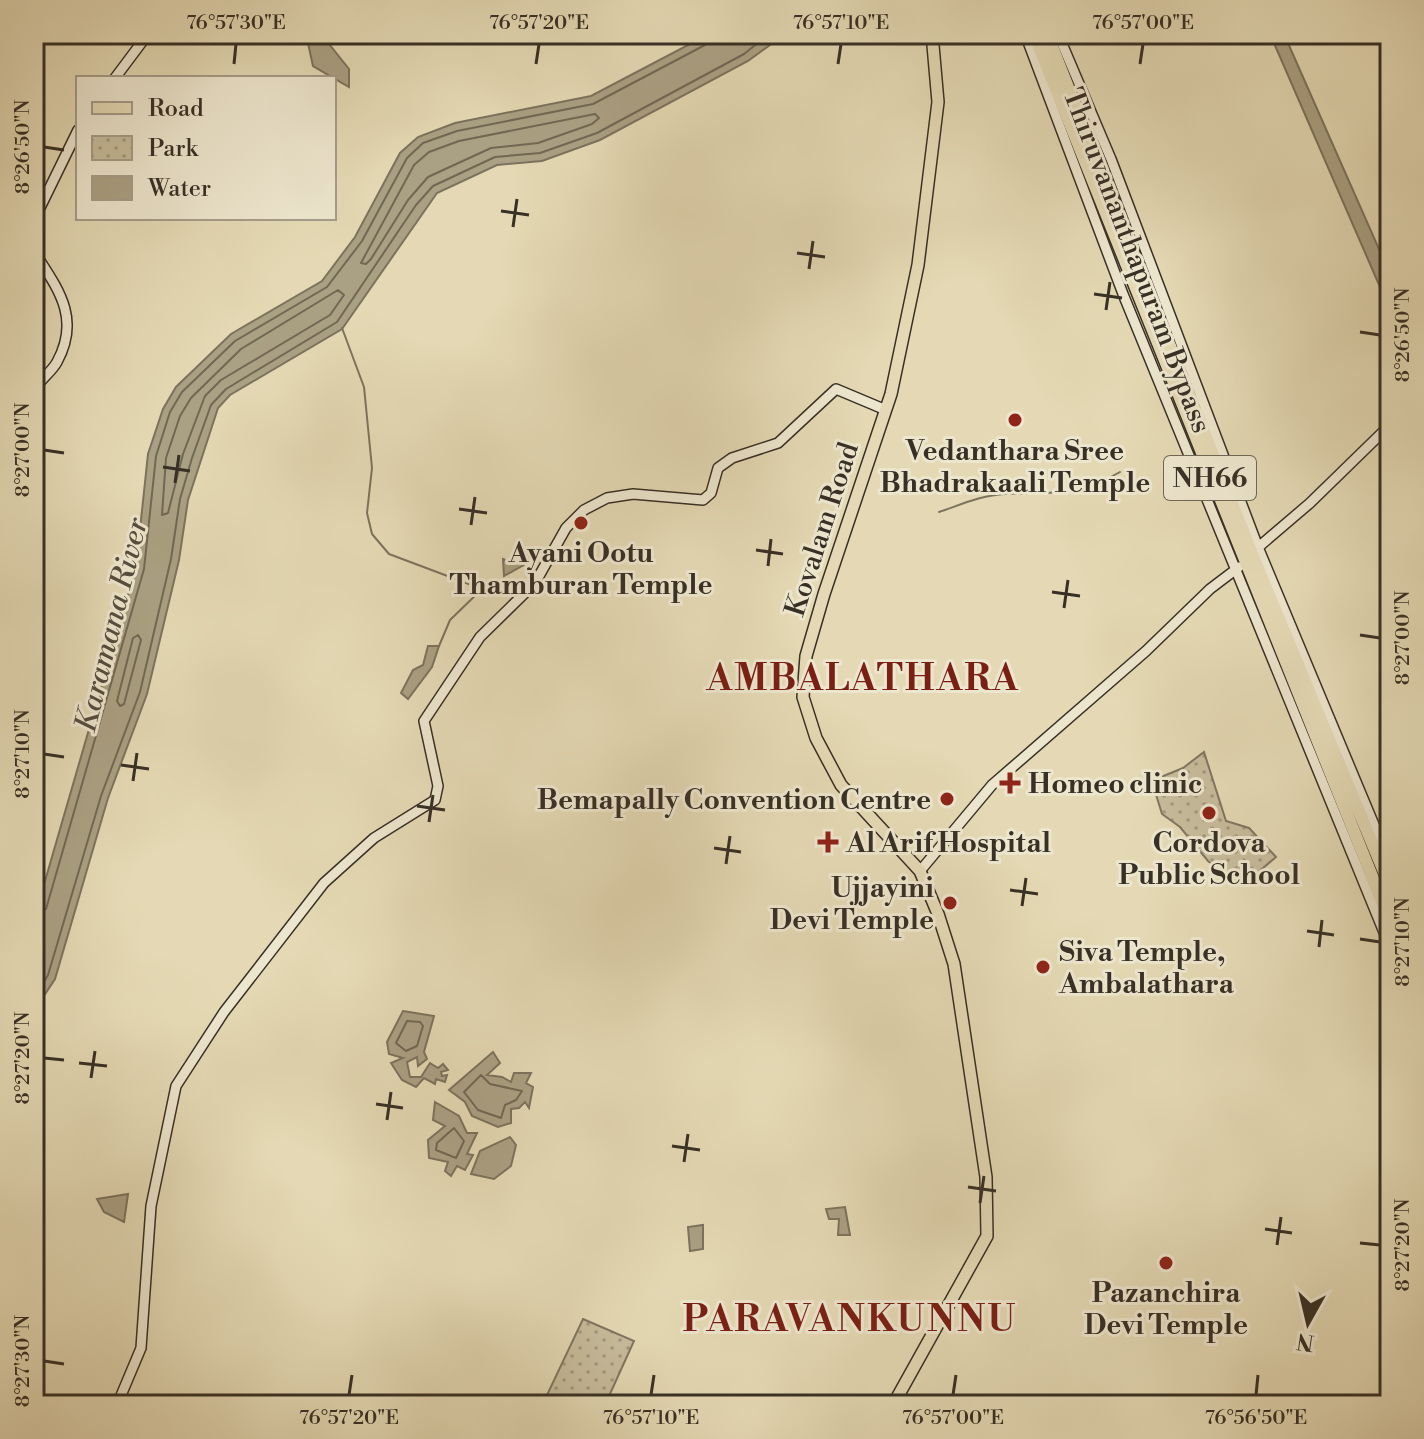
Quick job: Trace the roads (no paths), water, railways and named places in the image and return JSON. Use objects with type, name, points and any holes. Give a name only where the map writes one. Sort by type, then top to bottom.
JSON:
[{"type":"highway","name":"Thiruvananthapuram Bypass","points":[[1034,34],[1247,558],[1390,886]]},
{"type":"highway","name":"Thiruvananthapuram Bypass","points":[[1047,34],[1247,558],[1390,921]]},
{"type":"main road","points":[[116,76],[148,34]]},
{"type":"main road","name":"Kovalam Road","points":[[893,1405],[987,1236],[990,1216],[954,964],[920,871],[841,785],[816,738],[803,697],[806,656],[886,410],[918,265],[935,138],[938,68],[932,34]]},
{"type":"main road","name":"Thiruvananthapuram Bypass","points":[[1025,34],[1123,294],[1390,863]]},
{"type":"main road","name":"Thiruvananthapuram Bypass","points":[[1058,34],[1111,159],[1247,558],[1390,947]]},
{"type":"main road","points":[[34,220],[76,134]]},
{"type":"main road","points":[[34,245],[35,253],[65,301],[67,318],[61,353],[34,391]]},
{"type":"main road","points":[[117,1405],[141,1348],[151,1206],[176,1086],[224,1012],[324,883],[374,838],[435,800],[438,786],[424,721],[441,690],[480,637],[535,583],[566,528],[584,510],[607,498],[633,494],[703,500],[711,493],[718,468],[742,453],[778,443],[836,389],[886,410]]},
{"type":"main road","points":[[920,871],[992,785],[1310,503],[1390,425]]},
{"type":"water","points":[[306,34],[321,34],[349,69],[349,87],[336,79],[336,76],[313,66]]},
{"type":"water","points":[[709,34],[785,34],[748,61],[600,140],[542,161],[497,165],[437,193],[342,329],[230,395],[218,408],[188,500],[179,560],[147,694],[108,798],[55,979],[34,1011],[34,919],[136,567],[148,454],[163,409],[176,387],[231,334],[322,281],[355,237],[400,153],[418,137],[455,123],[591,96]]},
{"type":"water","points":[[1270,34],[1284,34],[1390,274],[1390,310]]},
{"type":"water","points":[[526,553],[531,561],[504,576],[503,559],[511,562]]},
{"type":"water","points":[[428,646],[439,646],[432,667],[408,699],[401,693],[413,670],[423,665]]},
{"type":"water","points":[[403,1011],[434,1016],[424,1052],[427,1059],[418,1066],[417,1057],[407,1062],[410,1077],[421,1077],[430,1063],[438,1068],[443,1064],[448,1070],[441,1072],[442,1076],[447,1075],[445,1082],[436,1079],[435,1084],[424,1078],[416,1087],[402,1080],[391,1063],[403,1058],[389,1054],[387,1042]]},
{"type":"water","points":[[493,1052],[500,1063],[487,1075],[511,1082],[514,1073],[531,1073],[526,1083],[533,1087],[529,1108],[525,1102],[519,1108],[511,1109],[511,1123],[498,1127],[472,1116],[465,1102],[449,1090]]},
{"type":"water","points":[[435,1102],[459,1116],[467,1133],[477,1133],[467,1154],[473,1155],[465,1170],[457,1166],[451,1176],[445,1171],[448,1162],[429,1158],[428,1140],[445,1126],[433,1120]]},
{"type":"water","points":[[510,1137],[516,1145],[511,1166],[494,1179],[471,1174],[480,1151]]},
{"type":"water","points":[[128,1194],[124,1222],[104,1212],[97,1199]]},
{"type":"water","points":[[845,1207],[850,1235],[838,1235],[839,1219],[829,1219],[826,1209]]},
{"type":"water","points":[[703,1225],[703,1249],[690,1251],[688,1227]]},
{"type":"waterway","points":[[342,328],[364,387],[372,468],[367,513],[372,534],[389,554],[482,589],[450,620],[439,646]]},
{"type":"waterway","points":[[939,512],[996,495],[1077,489],[1120,472]]},
{"type":"place","name":"Vedanthara Sree Bhadrakaali Temple","points":[[1015,420]]},
{"type":"place","name":"Ayani Ootu Thamburan Temple","points":[[581,523]]},
{"type":"place","name":"Homeo clinic","points":[[1010,783]]},
{"type":"place","name":"Bemapally Convention Centre","points":[[947,799]]},
{"type":"place","name":"Cordova Public School","points":[[1209,813]]},
{"type":"place","name":"Al Arif Hospital","points":[[828,842]]},
{"type":"place","name":"Ujjayini Devi Temple","points":[[950,903]]},
{"type":"place","name":"Siva Temple, Ambalathara","points":[[1043,967]]},
{"type":"place","name":"Pazanchira Devi Temple","points":[[1166,1263]]},
{"type":"district","name":"AMBALATHARA","points":[[863,677]]},
{"type":"district","name":"PARAVANKUNNU","points":[[850,1318]]},
{"type":"water label","name":"Karamana River","points":[[111,625]]}]
